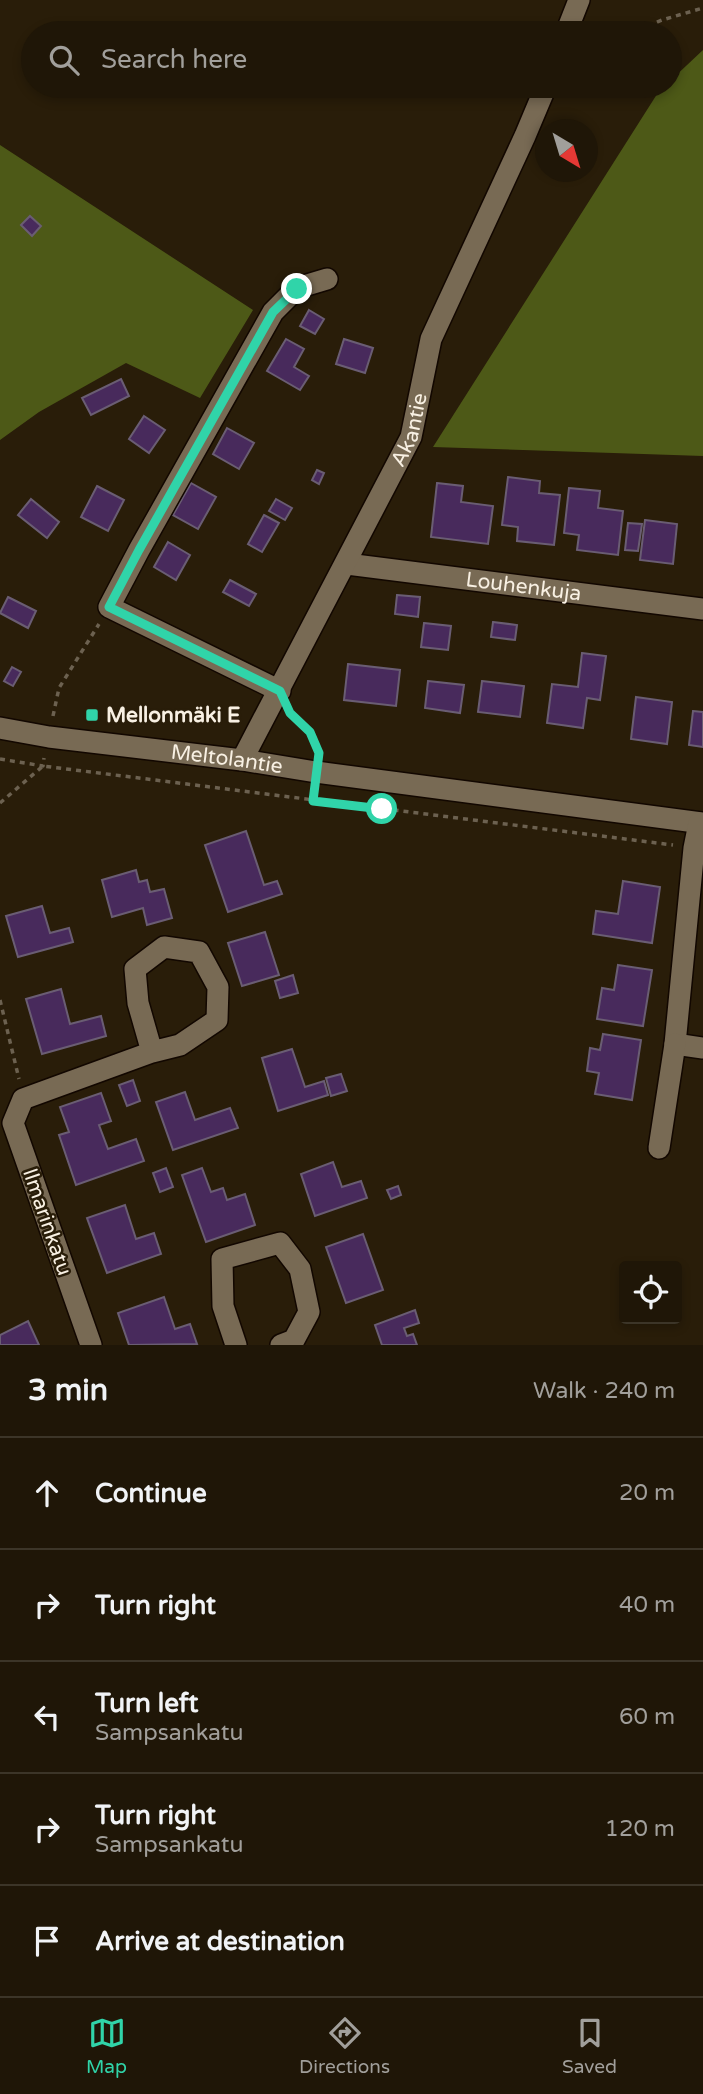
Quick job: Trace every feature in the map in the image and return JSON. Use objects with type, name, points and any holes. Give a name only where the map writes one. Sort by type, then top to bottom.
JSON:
[{"type":"street","points":[[571,21],[579,0]]},
{"type":"street","name":"Akantie","points":[[242,760],[411,438],[431,339],[541,98]]},
{"type":"street","points":[[280,691],[109,607],[273,312],[297,289],[327,279]]},
{"type":"street","name":"Louhenkuja","points":[[347,564],[703,609]]},
{"type":"street","name":"Meltolantie","points":[[0,728],[49,737],[242,760],[701,823]]},
{"type":"street","points":[[659,1149],[675,1044],[694,848],[701,823]]},
{"type":"street","points":[[23,1099],[152,1052],[180,1045],[217,1020],[218,987],[198,952],[164,947],[135,969],[138,1003],[152,1052]]},
{"type":"street","points":[[675,1044],[703,1048]]},
{"type":"street","name":"Ilmarinkatu","points":[[23,1099],[13,1123],[91,1345]]},
{"type":"street","points":[[236,1345],[223,1306],[222,1259],[280,1243],[300,1269],[309,1312],[294,1340],[281,1345]]},
{"type":"path","points":[[659,21],[703,8]]},
{"type":"path","points":[[0,803],[43,766],[59,688],[109,607]]},
{"type":"path","points":[[280,691],[290,713],[310,732],[319,753],[313,801]]},
{"type":"path","points":[[0,759],[694,848]]},
{"type":"path","points":[[0,1000],[23,1099]]},
{"type":"green space","points":[[703,50],[703,456],[433,447],[655,98],[682,98],[682,70]]},
{"type":"green space","points":[[0,145],[253,310],[200,398],[126,363],[39,412],[0,440]]},
{"type":"building","points":[[30,216],[41,226],[32,236],[21,225]]},
{"type":"building","points":[[309,310],[324,319],[315,334],[300,326]]},
{"type":"building","points":[[286,339],[304,349],[294,367],[309,376],[300,390],[267,371]]},
{"type":"building","points":[[344,339],[373,348],[365,373],[336,364]]},
{"type":"building","points":[[121,379],[129,396],[91,415],[82,398]]},
{"type":"building","points":[[144,416],[165,430],[149,453],[129,439]]},
{"type":"building","points":[[227,428],[254,443],[239,469],[213,454]]},
{"type":"building","points":[[317,470],[324,473],[319,484],[312,480]]},
{"type":"building","points":[[508,477],[540,481],[539,493],[560,495],[554,545],[517,541],[518,527],[502,525]]},
{"type":"building","points":[[191,483],[216,497],[198,529],[173,515]]},
{"type":"building","points":[[437,483],[463,486],[461,502],[493,506],[488,544],[431,537]]},
{"type":"building","points":[[97,486],[124,500],[108,531],[81,517]]},
{"type":"building","points":[[569,488],[600,491],[598,508],[623,511],[618,555],[577,550],[579,535],[564,533]]},
{"type":"building","points":[[31,499],[59,522],[47,538],[18,515]]},
{"type":"building","points":[[276,499],[292,508],[285,520],[269,511]]},
{"type":"building","points":[[264,515],[279,523],[262,552],[248,544]]},
{"type":"building","points":[[645,520],[677,524],[673,564],[640,560]]},
{"type":"building","points":[[628,523],[642,524],[638,551],[625,550]]},
{"type":"building","points":[[168,542],[190,555],[176,580],[154,567]]},
{"type":"building","points":[[230,580],[256,594],[249,606],[223,592]]},
{"type":"building","points":[[397,595],[420,597],[418,617],[395,614]]},
{"type":"building","points":[[8,597],[36,611],[28,628],[0,613]]},
{"type":"building","points":[[493,622],[517,625],[515,640],[491,637]]},
{"type":"building","points":[[424,623],[451,626],[448,650],[421,647]]},
{"type":"building","points":[[582,653],[606,656],[600,700],[587,698],[583,728],[547,723],[552,684],[578,687]]},
{"type":"building","points":[[348,664],[400,670],[396,706],[344,700]]},
{"type":"building","points":[[12,667],[21,672],[13,686],[4,681]]},
{"type":"building","points":[[428,681],[464,685],[460,713],[425,708]]},
{"type":"building","points":[[482,681],[524,686],[520,717],[478,712]]},
{"type":"building","points":[[636,697],[672,702],[667,744],[631,739]]},
{"type":"building","points":[[693,711],[703,712],[703,747],[689,745]]},
{"type":"building","points":[[246,831],[264,885],[277,881],[282,894],[228,912],[205,845]]},
{"type":"building","points":[[136,870],[139,882],[147,880],[150,892],[164,889],[172,918],[147,925],[143,908],[112,917],[102,880]]},
{"type":"building","points":[[623,881],[660,887],[652,943],[593,934],[596,911],[618,914]]},
{"type":"building","points":[[42,906],[50,933],[69,928],[73,942],[18,957],[6,916]]},
{"type":"building","points":[[265,932],[279,975],[242,986],[228,943]]},
{"type":"building","points":[[618,965],[652,970],[643,1026],[597,1019],[602,988],[614,990]]},
{"type":"building","points":[[293,975],[298,993],[280,998],[275,981]]},
{"type":"building","points":[[61,989],[70,1024],[101,1016],[106,1036],[42,1054],[26,999]]},
{"type":"building","points":[[603,1034],[641,1040],[632,1100],[595,1094],[599,1073],[587,1071],[590,1048],[600,1050]]},
{"type":"building","points":[[292,1049],[305,1087],[324,1081],[328,1095],[278,1111],[262,1058]]},
{"type":"building","points":[[341,1074],[347,1091],[331,1096],[326,1078]]},
{"type":"building","points":[[133,1080],[140,1101],[127,1106],[119,1085]]},
{"type":"building","points":[[185,1092],[195,1120],[230,1108],[238,1128],[173,1150],[156,1102]]},
{"type":"building","points":[[101,1093],[111,1121],[99,1125],[108,1149],[136,1139],[144,1161],[76,1185],[59,1135],[69,1132],[60,1107]]},
{"type":"building","points":[[333,1162],[342,1187],[361,1181],[367,1198],[315,1216],[301,1174]]},
{"type":"building","points":[[166,1168],[173,1187],[160,1192],[153,1173]]},
{"type":"building","points":[[202,1168],[211,1192],[223,1188],[227,1200],[245,1194],[255,1225],[206,1242],[182,1175]]},
{"type":"building","points":[[398,1186],[401,1195],[391,1199],[387,1190]]},
{"type":"building","points":[[125,1205],[136,1239],[154,1233],[161,1254],[107,1273],[87,1218]]},
{"type":"building","points":[[363,1234],[383,1290],[346,1303],[326,1247]]},
{"type":"building","points":[[164,1297],[175,1329],[190,1324],[197,1344],[129,1345],[118,1313]]},
{"type":"building","points":[[415,1310],[419,1323],[404,1328],[407,1336],[413,1334],[417,1345],[382,1345],[375,1325]]},
{"type":"building","points":[[28,1321],[39,1345],[0,1345],[0,1335]]},
{"type":"place","name":"Mellonmäki E","points":[[92,715]]},
{"type":"route","points":[[297,289],[273,312],[109,607],[280,691],[290,713],[310,732],[319,753],[313,801],[382,809]]}]
